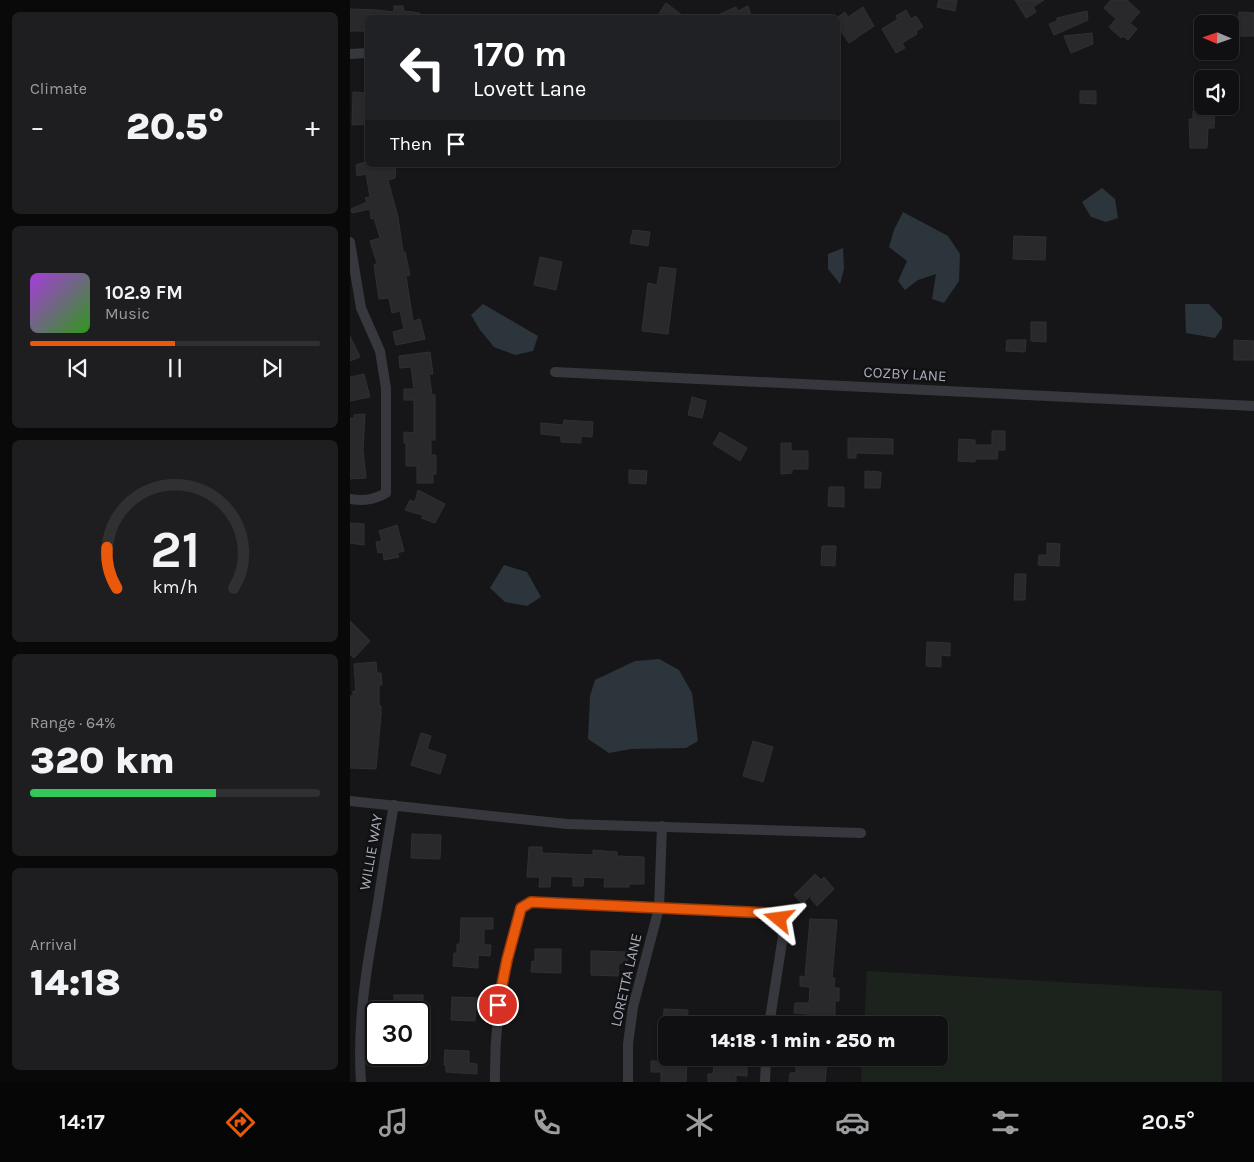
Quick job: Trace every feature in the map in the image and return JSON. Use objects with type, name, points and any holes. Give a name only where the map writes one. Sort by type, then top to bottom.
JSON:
[{"type":"street","points":[[350,54],[365,53]]},
{"type":"street","points":[[350,242],[361,308],[380,352],[386,388],[386,493],[377,499],[350,499]]},
{"type":"street","name":"COZBY LANE","points":[[555,372],[1254,406]]},
{"type":"street","points":[[350,801],[567,824],[862,833]]},
{"type":"street","name":"WILLIE WAY","points":[[361,1082],[359,1062],[363,996],[394,805]]},
{"type":"street","name":"LORETTA LANE","points":[[628,1082],[628,1044],[633,1007],[658,908],[662,826]]},
{"type":"street","points":[[495,1082],[494,1049],[498,1005],[507,960],[521,908],[531,902],[768,913],[779,919],[784,936],[771,1016]]},
{"type":"street","points":[[765,1082],[766,1066]]},
{"type":"shaded area","points":[[1102,188],[1115,199],[1118,218],[1106,222],[1091,217],[1082,202]]},
{"type":"shaded area","points":[[903,212],[948,236],[960,254],[959,281],[944,303],[932,299],[936,274],[918,280],[905,290],[898,281],[907,261],[889,247],[894,230]]},
{"type":"shaded area","points":[[843,248],[844,269],[840,284],[828,269],[828,254]]},
{"type":"shaded area","points":[[483,304],[538,336],[533,351],[515,355],[494,347],[471,315]]},
{"type":"shaded area","points":[[1185,304],[1209,304],[1222,318],[1222,328],[1215,338],[1186,333]]},
{"type":"shaded area","points":[[504,565],[527,572],[541,597],[527,606],[505,602],[490,588]]},
{"type":"shaded area","points":[[659,659],[679,670],[692,693],[698,741],[686,748],[631,749],[609,753],[588,739],[590,696],[595,680],[635,661]]},
{"type":"shaded area","points":[[867,971],[1222,991],[1222,1082],[861,1082],[862,1066],[948,1066],[948,1016],[864,1016]]},
{"type":"building","points":[[939,0],[957,0],[955,11],[937,7]]},
{"type":"building","points":[[1015,0],[1044,0],[1033,7],[1036,12],[1026,18]]},
{"type":"building","points":[[1111,0],[1127,0],[1140,12],[1130,23],[1137,29],[1128,40],[1123,36],[1121,38],[1109,27],[1116,19],[1104,8]]},
{"type":"building","points":[[666,3],[682,15],[658,15]]},
{"type":"building","points":[[394,6],[403,6],[404,11],[420,13],[420,15],[365,15],[365,31],[350,31],[350,9],[394,12]]},
{"type":"building","points":[[748,6],[751,15],[718,15],[736,7],[738,11]]},
{"type":"building","points":[[863,7],[874,26],[849,43],[840,32],[840,16],[845,12],[848,17]]},
{"type":"building","points":[[906,10],[911,19],[916,16],[923,27],[916,31],[917,34],[902,43],[905,48],[896,53],[882,29],[898,19],[896,16]]},
{"type":"building","points":[[1087,11],[1088,20],[1054,35],[1049,24],[1057,21],[1057,18]]},
{"type":"building","points":[[1239,12],[1254,13],[1254,36],[1239,36]]},
{"type":"building","points":[[1092,33],[1093,44],[1071,53],[1064,36]]},
{"type":"building","points":[[1080,91],[1096,91],[1096,104],[1080,103]]},
{"type":"building","points":[[353,92],[365,93],[365,124],[352,125]]},
{"type":"building","points":[[1193,111],[1194,115],[1215,115],[1214,128],[1208,128],[1207,148],[1190,148],[1189,119],[1193,119]]},
{"type":"building","points":[[365,162],[365,167],[396,167],[395,178],[388,180],[398,217],[403,252],[405,252],[410,275],[406,276],[413,321],[420,319],[425,339],[396,345],[393,332],[404,329],[400,311],[392,313],[389,298],[379,299],[374,265],[377,263],[370,241],[380,238],[374,218],[371,219],[370,209],[352,213],[351,209],[367,202],[365,198],[370,197],[366,174],[357,176],[356,165]]},
{"type":"building","points":[[633,230],[650,232],[648,246],[630,243]]},
{"type":"building","points":[[1014,236],[1046,237],[1045,260],[1013,259]]},
{"type":"building","points":[[540,257],[562,262],[556,290],[534,285]]},
{"type":"building","points":[[660,267],[676,269],[668,334],[642,331],[648,283],[657,285]]},
{"type":"building","points":[[1031,322],[1046,322],[1046,342],[1031,341]]},
{"type":"building","points":[[350,336],[360,357],[350,361]]},
{"type":"building","points":[[1007,340],[1026,340],[1025,352],[1006,351]]},
{"type":"building","points":[[1234,340],[1254,341],[1254,360],[1234,360]]},
{"type":"building","points":[[430,352],[433,374],[429,374],[432,395],[435,395],[435,440],[431,440],[431,455],[436,455],[436,474],[433,474],[433,483],[417,483],[417,466],[406,466],[406,443],[404,443],[404,432],[414,433],[414,400],[404,400],[404,389],[414,389],[411,367],[400,368],[399,356]]},
{"type":"building","points":[[364,374],[370,397],[350,401],[350,377]]},
{"type":"building","points":[[692,397],[706,401],[702,418],[688,415]]},
{"type":"building","points":[[365,414],[363,450],[366,478],[350,479],[350,418],[354,419],[354,415]]},
{"type":"building","points":[[564,420],[593,422],[592,437],[581,436],[581,443],[561,442],[561,436],[541,434],[541,423],[563,425]]},
{"type":"building","points":[[992,431],[1005,431],[1005,450],[998,450],[997,459],[975,459],[975,462],[958,461],[959,439],[975,440],[975,445],[992,445]]},
{"type":"building","points":[[720,432],[747,448],[740,461],[713,444]]},
{"type":"building","points":[[848,438],[893,439],[893,454],[856,453],[856,458],[848,458]]},
{"type":"building","points":[[781,443],[791,443],[791,451],[808,451],[808,469],[792,469],[792,473],[781,474]]},
{"type":"building","points":[[629,470],[647,471],[646,484],[629,483]]},
{"type":"building","points":[[865,471],[881,472],[880,488],[865,488]]},
{"type":"building","points":[[829,487],[844,487],[844,507],[828,506]]},
{"type":"building","points":[[418,490],[445,504],[435,523],[421,518],[425,516],[405,510],[410,500],[415,502]]},
{"type":"building","points":[[350,523],[364,524],[364,545],[350,543]]},
{"type":"building","points":[[397,525],[404,551],[397,553],[399,557],[384,560],[383,552],[378,553],[376,542],[382,541],[379,531]]},
{"type":"building","points":[[1047,543],[1060,544],[1059,566],[1038,565],[1039,555],[1047,555]]},
{"type":"building","points":[[822,546],[836,546],[835,566],[821,565]]},
{"type":"building","points":[[1015,574],[1026,574],[1025,600],[1014,600]]},
{"type":"building","points":[[350,621],[370,641],[354,658],[350,654]]},
{"type":"building","points":[[927,642],[950,643],[950,656],[941,655],[941,667],[926,666]]},
{"type":"building","points":[[376,662],[377,673],[381,673],[382,685],[379,685],[381,715],[376,769],[350,768],[350,696],[353,696],[353,691],[356,691],[354,664]]},
{"type":"building","points":[[421,733],[431,736],[427,749],[446,755],[440,774],[411,765]]},
{"type":"building","points":[[753,741],[773,747],[763,782],[743,776]]},
{"type":"building","points":[[412,834],[441,835],[440,859],[411,858]]},
{"type":"building","points":[[529,847],[542,847],[542,853],[593,855],[593,850],[617,852],[617,856],[644,857],[644,884],[629,884],[629,887],[604,887],[605,878],[584,877],[583,886],[573,886],[573,877],[551,876],[550,887],[539,887],[540,877],[527,877]]},
{"type":"building","points":[[815,874],[821,880],[824,877],[834,889],[817,906],[811,899],[811,895],[802,904],[794,895]]},
{"type":"building","points":[[461,918],[493,918],[493,929],[484,929],[484,945],[491,945],[490,956],[478,955],[478,968],[453,966],[454,953],[457,953],[457,944],[460,944]]},
{"type":"building","points":[[810,919],[837,920],[832,978],[835,978],[834,988],[839,988],[839,1001],[835,1001],[835,1016],[808,1016],[808,1014],[794,1013],[795,1003],[809,1003],[810,987],[800,986],[800,976],[805,977]]},
{"type":"building","points":[[535,949],[561,949],[561,973],[531,972],[532,961],[535,962]]},
{"type":"building","points":[[591,951],[628,952],[627,963],[619,963],[618,976],[591,975]]},
{"type":"building","points":[[394,995],[423,995],[423,1001],[394,1001]]},
{"type":"building","points":[[452,997],[480,998],[479,1008],[476,1008],[475,1021],[451,1020]]},
{"type":"building","points":[[664,1009],[688,1010],[688,1016],[664,1016]]},
{"type":"building","points":[[445,1050],[469,1051],[469,1063],[477,1064],[477,1074],[446,1072],[446,1065],[444,1065]]},
{"type":"building","points":[[651,1061],[658,1061],[658,1066],[687,1066],[686,1082],[661,1082],[661,1072],[651,1072]]},
{"type":"building","points":[[714,1066],[747,1066],[747,1076],[736,1075],[736,1082],[708,1082],[708,1074],[713,1074]]},
{"type":"building","points":[[796,1066],[827,1066],[825,1082],[789,1082],[790,1073],[796,1073]]},
{"type":"route","points":[[498,1005],[507,960],[521,908],[531,902],[768,913],[779,919]]}]
